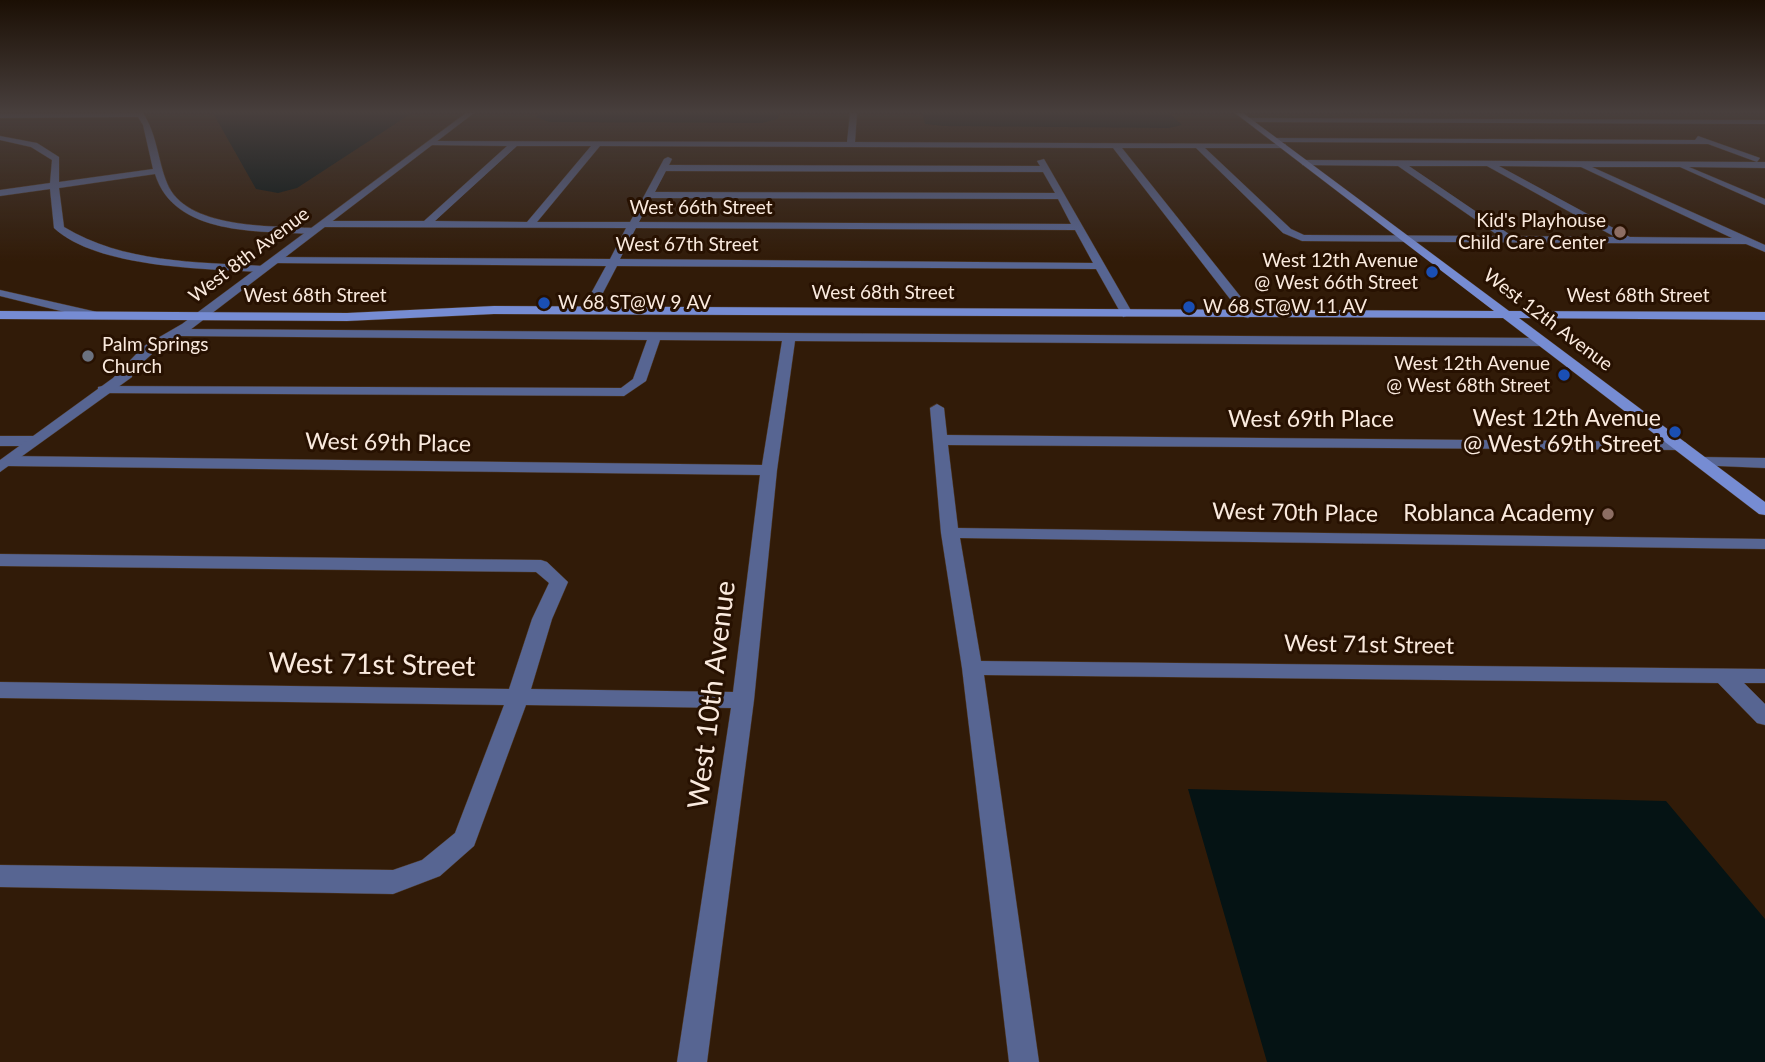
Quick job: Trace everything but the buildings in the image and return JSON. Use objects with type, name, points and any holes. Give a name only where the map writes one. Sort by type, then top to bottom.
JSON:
[{"type":"main road","name":"West 12th Avenue","points":[[1305,163],[1765,510]]},
{"type":"main road","name":"West 68th Street","points":[[0,315],[347,317],[494,310],[588,310],[1765,316]]},
{"type":"street","points":[[55,163],[54,185],[59,228],[74,240],[186,265],[263,269]]},
{"type":"street","name":"West 66th Street","points":[[158,163],[170,198],[191,213],[232,224],[318,227],[428,223],[1078,227]]},
{"type":"street","name":"West 8th Avenue","points":[[4,464],[404,163]]},
{"type":"street","points":[[428,223],[494,163]]},
{"type":"street","points":[[530,224],[581,163]]},
{"type":"street","points":[[588,310],[666,163]]},
{"type":"street","points":[[1043,163],[1127,314]]},
{"type":"street","points":[[1129,163],[1248,314]]},
{"type":"street","points":[[1215,163],[1287,231],[1311,239],[1748,241]]},
{"type":"street","points":[[1305,163],[1765,164]]},
{"type":"street","points":[[1399,163],[1511,240]]},
{"type":"street","points":[[1487,164],[1629,240]]},
{"type":"street","points":[[1578,164],[1765,249]]},
{"type":"street","points":[[1675,164],[1765,202]]},
{"type":"street","points":[[663,168],[1046,169]]},
{"type":"street","points":[[0,193],[160,171]]},
{"type":"street","points":[[648,195],[1061,196]]},
{"type":"street","name":"West 67th Street","points":[[274,260],[1100,266]]},
{"type":"street","points":[[0,306],[5,295],[93,315]]},
{"type":"street","name":"West 68th Street","points":[[185,330],[1543,342]]},
{"type":"street","name":"West 10th Avenue","points":[[692,1062],[743,700],[769,470],[789,335]]},
{"type":"street","points":[[103,390],[624,393],[639,382],[655,336]]},
{"type":"street","points":[[937,408],[950,533],[972,668],[1024,1062]]},
{"type":"street","name":"West 69th Place","points":[[941,440],[1680,445]]},
{"type":"street","points":[[0,441],[34,441]]},
{"type":"street","points":[[1702,462],[1765,463]]},
{"type":"street","name":"West 69th Place","points":[[4,464],[769,470]]},
{"type":"street","name":"West 70th Place","points":[[950,533],[1765,544]]},
{"type":"street","points":[[0,560],[541,566],[559,582],[542,619],[518,696],[465,839],[430,868],[393,882],[0,876]]},
{"type":"street","name":"West 71st Street","points":[[972,668],[1765,676]]},
{"type":"street","points":[[1723,675],[1765,717]]},
{"type":"street","name":"West 71st Street","points":[[0,690],[743,700]]},
{"type":"shaded area","points":[[241,163],[336,163],[297,188],[278,193],[256,189]]},
{"type":"shaded area","points":[[1188,789],[1666,801],[1765,919],[1765,1062],[1267,1062]]},
{"type":"place","name":"Kid's Playhouse Child Care Center","points":[[1620,232]]},
{"type":"place","name":"West 12th Avenue @ West 66th Street","points":[[1432,272]]},
{"type":"place","name":"W 68 ST@W 9 AV","points":[[544,303]]},
{"type":"place","name":"W 68 ST@W 11 AV","points":[[1189,307]]},
{"type":"place","name":"Palm Springs Church","points":[[88,356]]},
{"type":"place","name":"West 12th Avenue @ West 68th Street","points":[[1564,375]]},
{"type":"place","name":"West 12th Avenue @ West 69th Street","points":[[1675,432]]},
{"type":"place","name":"Roblanca Academy","points":[[1608,514]]}]
